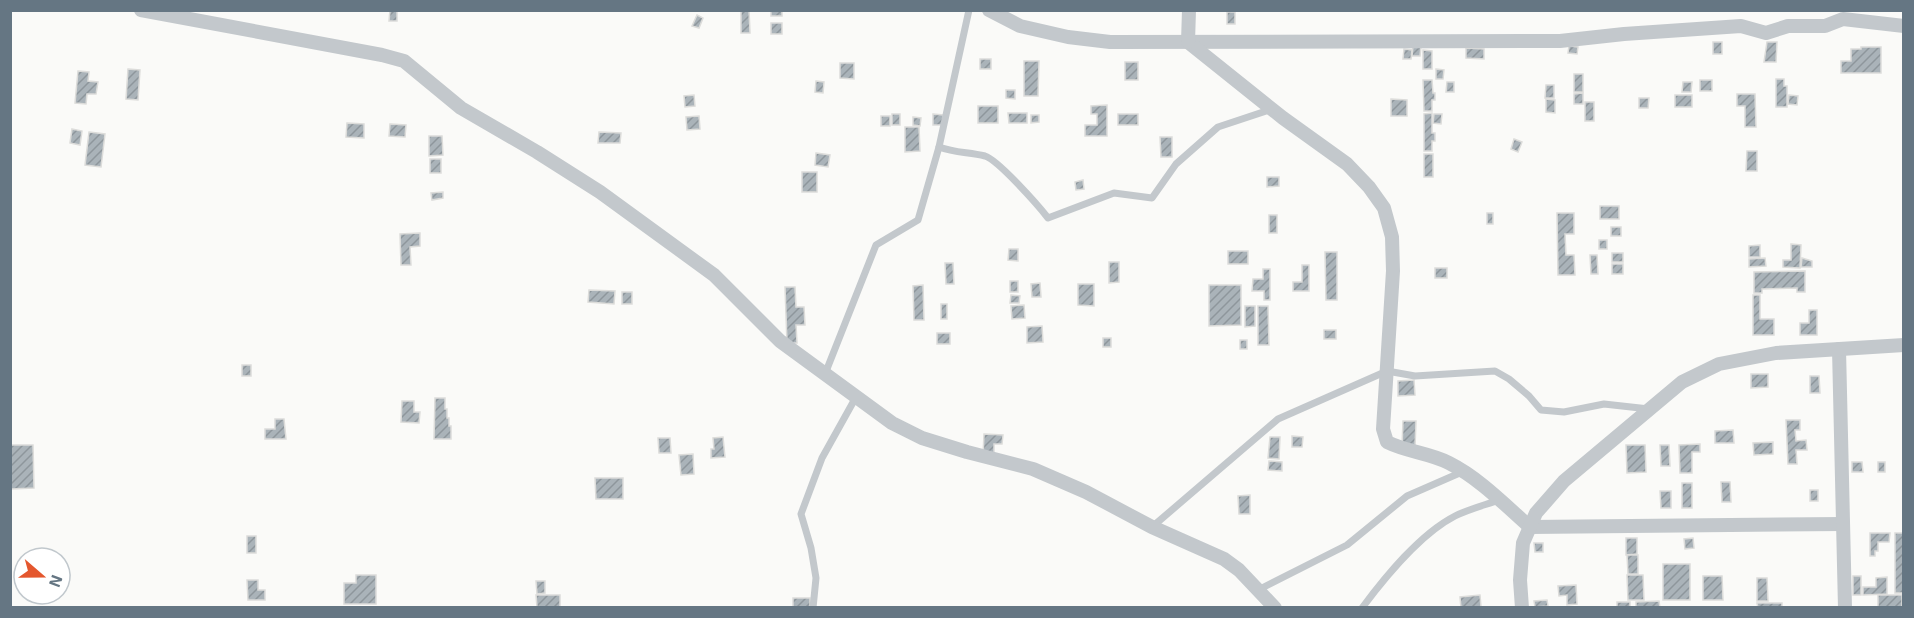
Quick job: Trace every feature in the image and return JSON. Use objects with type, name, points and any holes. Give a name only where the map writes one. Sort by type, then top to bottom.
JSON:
[{"type":"street","points":[[141,10],[404,61],[461,108],[600,192],[714,275],[780,341],[892,423],[922,438],[1033,469],[1086,492],[1152,527],[1224,559],[1239,570],[1275,608]]},
{"type":"street","points":[[989,10],[1020,26],[1068,37],[1110,42],[1560,41],[1741,26],[1766,33],[1788,26],[1825,26],[1843,19],[1904,27]]},
{"type":"street","points":[[1188,42],[1190,10]]},
{"type":"street","points":[[1188,42],[1272,109],[1347,164],[1369,187],[1384,208],[1392,237],[1393,271],[1383,429],[1387,442],[1399,448],[1449,462],[1530,527],[1843,524]]},
{"type":"street","points":[[1522,608],[1520,580],[1523,543],[1536,513],[1564,482],[1682,382],[1719,364],[1776,353],[1904,345]]},
{"type":"street","points":[[1839,349],[1845,608]]},
{"type":"lane","points":[[825,375],[876,245],[918,220],[939,147],[969,10]]},
{"type":"lane","points":[[939,147],[955,153],[987,157],[1029,195],[1048,218],[1114,193],[1152,198],[1176,164],[1218,127],[1272,109]]},
{"type":"lane","points":[[1152,527],[1278,419],[1387,371],[1415,376],[1495,371],[1509,379],[1541,410],[1564,412],[1604,404],[1651,409]]},
{"type":"lane","points":[[813,608],[816,578],[811,548],[801,514],[822,458],[855,397]]},
{"type":"lane","points":[[1258,590],[1347,545],[1407,496],[1462,472]]},
{"type":"lane","points":[[1362,608],[1388,574],[1423,539],[1455,516],[1499,500]]},
{"type":"building","points":[[390,10],[397,10],[397,21],[389,21]]},
{"type":"building","points":[[741,10],[749,10],[750,33],[741,33]]},
{"type":"building","points":[[771,10],[782,10],[782,16],[771,16]]},
{"type":"building","points":[[1227,12],[1235,12],[1235,24],[1227,24]]},
{"type":"building","points":[[697,15],[703,18],[699,28],[692,26]]},
{"type":"building","points":[[771,23],[782,23],[782,34],[771,34]]},
{"type":"building","points":[[1713,42],[1722,42],[1722,54],[1713,54]]},
{"type":"building","points":[[1767,42],[1777,42],[1776,62],[1764,62]]},
{"type":"building","points":[[1413,46],[1421,46],[1420,56],[1412,56]]},
{"type":"building","points":[[1569,46],[1578,47],[1577,54],[1568,53]]},
{"type":"building","points":[[1861,47],[1881,47],[1881,73],[1841,73],[1841,61],[1851,61],[1851,49],[1861,49]]},
{"type":"building","points":[[1466,48],[1484,49],[1484,59],[1466,58]]},
{"type":"building","points":[[1404,49],[1412,50],[1411,59],[1403,59]]},
{"type":"building","points":[[1423,50],[1432,51],[1432,69],[1423,69]]},
{"type":"building","points":[[980,59],[991,59],[991,69],[980,69]]},
{"type":"building","points":[[1024,61],[1039,61],[1038,96],[1024,96]]},
{"type":"building","points":[[1125,62],[1138,62],[1138,80],[1125,80]]},
{"type":"building","points":[[840,63],[854,63],[854,79],[840,78]]},
{"type":"building","points":[[128,69],[140,70],[138,100],[126,99]]},
{"type":"building","points":[[1436,69],[1444,70],[1443,79],[1436,79]]},
{"type":"building","points":[[78,71],[89,72],[88,81],[98,82],[96,94],[87,94],[86,104],[75,103]]},
{"type":"building","points":[[1574,74],[1583,74],[1583,92],[1574,92]]},
{"type":"building","points":[[1776,79],[1784,79],[1784,86],[1787,86],[1787,107],[1776,107]]},
{"type":"building","points":[[1423,80],[1432,80],[1435,100],[1432,100],[1432,111],[1424,111]]},
{"type":"building","points":[[1700,80],[1712,80],[1712,91],[1700,91]]},
{"type":"building","points":[[816,81],[824,82],[823,93],[815,92]]},
{"type":"building","points":[[1447,82],[1454,82],[1454,92],[1446,92]]},
{"type":"building","points":[[1683,82],[1692,82],[1691,92],[1682,92]]},
{"type":"building","points":[[1546,85],[1554,85],[1554,98],[1545,98]]},
{"type":"building","points":[[1006,90],[1015,90],[1015,99],[1006,98]]},
{"type":"building","points":[[1583,93],[1583,104],[1574,104],[1574,94]]},
{"type":"building","points":[[1737,94],[1755,94],[1756,127],[1745,127],[1745,106],[1737,106]]},
{"type":"building","points":[[694,95],[695,106],[685,107],[684,96]]},
{"type":"building","points":[[1675,95],[1692,95],[1692,107],[1675,107]]},
{"type":"building","points":[[1789,95],[1798,96],[1797,105],[1788,104]]},
{"type":"building","points":[[1639,98],[1649,98],[1648,108],[1639,108]]},
{"type":"building","points":[[1391,99],[1407,100],[1407,116],[1391,116]]},
{"type":"building","points":[[1546,99],[1555,100],[1555,113],[1546,112]]},
{"type":"building","points":[[1585,102],[1594,102],[1594,121],[1585,121]]},
{"type":"building","points":[[1107,105],[1107,136],[1085,136],[1085,125],[1097,125],[1097,114],[1091,114],[1091,106]]},
{"type":"building","points":[[978,106],[998,106],[998,123],[978,123]]},
{"type":"building","points":[[1008,113],[1027,113],[1027,123],[1009,123]]},
{"type":"building","points":[[1432,113],[1432,133],[1435,133],[1435,141],[1432,141],[1432,151],[1424,151],[1424,114]]},
{"type":"building","points":[[892,114],[900,114],[900,125],[892,125]]},
{"type":"building","points":[[933,114],[943,115],[943,125],[933,125]]},
{"type":"building","points":[[1118,114],[1138,114],[1138,125],[1118,125]]},
{"type":"building","points":[[1434,114],[1442,114],[1441,124],[1433,123]]},
{"type":"building","points":[[1031,115],[1039,115],[1039,122],[1031,123]]},
{"type":"building","points":[[699,116],[700,129],[687,130],[686,117]]},
{"type":"building","points":[[881,116],[890,116],[890,126],[881,126]]},
{"type":"building","points":[[913,117],[921,118],[920,126],[913,125]]},
{"type":"building","points":[[347,123],[364,124],[364,138],[346,137]]},
{"type":"building","points":[[390,124],[406,125],[405,137],[389,136]]},
{"type":"building","points":[[905,127],[919,127],[920,151],[905,152]]},
{"type":"building","points":[[72,129],[82,131],[80,145],[70,143]]},
{"type":"building","points":[[89,132],[105,134],[101,167],[85,165]]},
{"type":"building","points":[[599,132],[621,133],[620,143],[598,143]]},
{"type":"building","points":[[429,136],[442,136],[443,155],[429,156]]},
{"type":"building","points":[[1160,137],[1172,137],[1172,157],[1161,157]]},
{"type":"building","points":[[1514,139],[1522,142],[1518,152],[1511,149]]},
{"type":"building","points":[[1747,151],[1757,151],[1757,171],[1746,171]]},
{"type":"building","points":[[816,153],[830,155],[828,167],[815,165]]},
{"type":"building","points":[[1424,154],[1433,154],[1433,177],[1424,177]]},
{"type":"building","points":[[430,159],[441,159],[441,173],[430,173]]},
{"type":"building","points":[[802,172],[817,172],[817,192],[802,192]]},
{"type":"building","points":[[1267,177],[1279,177],[1279,186],[1267,187]]},
{"type":"building","points":[[1083,180],[1084,189],[1076,190],[1075,182]]},
{"type":"building","points":[[443,192],[443,198],[432,200],[431,193]]},
{"type":"building","points":[[1600,206],[1619,206],[1619,219],[1600,219]]},
{"type":"building","points":[[1487,213],[1493,213],[1493,224],[1487,224]]},
{"type":"building","points":[[1557,213],[1574,213],[1574,234],[1565,234],[1566,255],[1574,255],[1575,275],[1558,275]]},
{"type":"building","points":[[1269,215],[1277,215],[1277,233],[1269,233]]},
{"type":"building","points":[[1611,227],[1621,227],[1621,236],[1611,236]]},
{"type":"building","points":[[420,233],[420,246],[410,247],[411,265],[401,265],[400,234]]},
{"type":"building","points":[[1599,240],[1607,240],[1607,249],[1599,249]]},
{"type":"building","points":[[1791,244],[1801,245],[1800,268],[1783,267],[1783,260],[1791,260]]},
{"type":"building","points":[[1760,245],[1760,257],[1749,257],[1749,246]]},
{"type":"building","points":[[1009,249],[1018,249],[1018,261],[1008,260]]},
{"type":"building","points":[[1228,251],[1248,251],[1248,264],[1228,264]]},
{"type":"building","points":[[1325,252],[1337,252],[1337,300],[1326,300]]},
{"type":"building","points":[[1612,253],[1623,253],[1623,262],[1612,262]]},
{"type":"building","points":[[1590,255],[1597,255],[1598,274],[1591,274]]},
{"type":"building","points":[[1765,258],[1766,266],[1749,267],[1749,259]]},
{"type":"building","points":[[1802,258],[1812,261],[1812,267],[1801,267]]},
{"type":"building","points":[[1109,262],[1119,262],[1119,282],[1109,283]]},
{"type":"building","points":[[945,263],[953,263],[954,284],[946,284]]},
{"type":"building","points":[[1612,264],[1623,264],[1623,274],[1612,274]]},
{"type":"building","points":[[1302,265],[1309,265],[1309,291],[1293,291],[1293,282],[1302,282]]},
{"type":"building","points":[[1435,268],[1447,268],[1447,278],[1435,278]]},
{"type":"building","points":[[1263,269],[1270,269],[1270,300],[1264,300],[1264,291],[1252,291],[1253,279],[1263,279]]},
{"type":"building","points":[[1805,271],[1805,292],[1797,292],[1797,288],[1762,289],[1762,293],[1754,293],[1754,272]]},
{"type":"building","points":[[1010,281],[1018,281],[1018,292],[1010,292]]},
{"type":"building","points":[[1040,283],[1041,297],[1032,297],[1031,284]]},
{"type":"building","points":[[1078,284],[1094,284],[1094,306],[1078,305]]},
{"type":"building","points":[[923,285],[924,320],[914,320],[913,286]]},
{"type":"building","points":[[1209,285],[1241,285],[1241,325],[1209,326]]},
{"type":"building","points":[[785,287],[795,287],[796,307],[804,307],[805,325],[796,325],[797,343],[787,343]]},
{"type":"building","points":[[589,290],[615,291],[614,304],[588,302]]},
{"type":"building","points":[[622,292],[632,292],[632,304],[622,304]]},
{"type":"building","points":[[1011,295],[1020,296],[1019,303],[1010,303]]},
{"type":"building","points":[[1753,295],[1760,295],[1760,319],[1774,319],[1774,335],[1753,335]]},
{"type":"building","points":[[941,304],[947,304],[947,319],[941,319]]},
{"type":"building","points":[[1024,305],[1025,318],[1012,319],[1011,306]]},
{"type":"building","points":[[1245,306],[1255,306],[1255,326],[1245,327]]},
{"type":"building","points":[[1258,306],[1268,306],[1269,345],[1258,345]]},
{"type":"building","points":[[1809,310],[1817,310],[1817,335],[1800,335],[1800,323],[1809,323]]},
{"type":"building","points":[[1042,326],[1043,342],[1027,343],[1027,327]]},
{"type":"building","points":[[1324,330],[1336,330],[1336,339],[1324,339]]},
{"type":"building","points":[[937,333],[950,333],[950,344],[937,344]]},
{"type":"building","points":[[1103,338],[1111,338],[1111,347],[1103,347]]},
{"type":"building","points":[[1240,340],[1247,340],[1247,349],[1240,349]]},
{"type":"building","points":[[242,365],[251,365],[251,376],[242,376]]},
{"type":"building","points":[[1751,374],[1768,374],[1768,387],[1751,388]]},
{"type":"building","points":[[1810,376],[1819,376],[1820,393],[1810,393]]},
{"type":"building","points":[[1414,380],[1415,395],[1398,396],[1398,381]]},
{"type":"building","points":[[435,398],[445,398],[445,409],[447,409],[449,426],[451,426],[451,439],[434,439]]},
{"type":"building","points":[[402,401],[414,401],[414,412],[420,412],[419,423],[401,422]]},
{"type":"building","points":[[275,419],[284,419],[286,439],[265,439],[265,429],[275,429]]},
{"type":"building","points":[[1786,420],[1800,420],[1800,430],[1795,430],[1796,441],[1806,440],[1807,450],[1796,450],[1797,464],[1788,464]]},
{"type":"building","points":[[1403,421],[1416,421],[1415,447],[1402,447]]},
{"type":"building","points":[[1733,430],[1734,443],[1715,443],[1715,431]]},
{"type":"building","points":[[984,434],[1003,435],[1002,444],[994,444],[994,456],[983,456]]},
{"type":"building","points":[[1292,436],[1303,437],[1302,447],[1292,447]]},
{"type":"building","points":[[723,437],[725,457],[711,458],[711,449],[714,449],[713,438]]},
{"type":"building","points":[[1270,437],[1280,437],[1279,459],[1268,458]]},
{"type":"building","points":[[658,438],[670,438],[671,453],[659,453]]},
{"type":"building","points":[[1773,442],[1773,454],[1754,455],[1753,443]]},
{"type":"building","points":[[1700,444],[1700,452],[1692,452],[1692,473],[1680,473],[1679,445]]},
{"type":"building","points":[[10,445],[33,445],[34,488],[11,489]]},
{"type":"building","points":[[1626,445],[1645,445],[1646,472],[1627,473]]},
{"type":"building","points":[[1660,445],[1669,445],[1670,466],[1661,466]]},
{"type":"building","points":[[693,454],[694,474],[681,475],[679,455]]},
{"type":"building","points":[[1269,461],[1282,462],[1282,471],[1268,470]]},
{"type":"building","points":[[1852,462],[1862,462],[1863,472],[1852,472]]},
{"type":"building","points":[[1878,462],[1885,462],[1885,472],[1878,472]]},
{"type":"building","points":[[595,478],[623,478],[623,499],[596,499]]},
{"type":"building","points":[[1721,482],[1730,482],[1731,502],[1722,502]]},
{"type":"building","points":[[1682,483],[1692,483],[1692,508],[1682,508]]},
{"type":"building","points":[[1810,490],[1818,490],[1818,501],[1810,501]]},
{"type":"building","points":[[1660,491],[1671,491],[1671,508],[1661,508]]},
{"type":"building","points":[[1250,495],[1250,514],[1239,514],[1238,496]]},
{"type":"building","points":[[1870,533],[1890,533],[1889,542],[1878,542],[1878,551],[1875,551],[1875,556],[1870,556]]},
{"type":"building","points":[[1895,533],[1904,533],[1904,593],[1895,593]]},
{"type":"building","points":[[247,536],[256,536],[256,553],[247,553]]},
{"type":"building","points":[[1626,538],[1637,538],[1637,554],[1626,555]]},
{"type":"building","points":[[1693,538],[1694,548],[1685,549],[1684,539]]},
{"type":"building","points":[[1534,543],[1543,543],[1543,552],[1535,552]]},
{"type":"building","points":[[1627,555],[1638,555],[1638,574],[1628,574]]},
{"type":"building","points":[[1663,564],[1690,564],[1690,600],[1663,600]]},
{"type":"building","points":[[356,575],[376,575],[376,604],[344,604],[344,583],[356,583]]},
{"type":"building","points":[[1627,575],[1643,575],[1644,600],[1628,600]]},
{"type":"building","points":[[1703,576],[1722,576],[1723,600],[1703,600]]},
{"type":"building","points":[[1853,576],[1861,576],[1861,595],[1853,595]]},
{"type":"building","points":[[1887,577],[1887,594],[1863,595],[1863,587],[1876,587],[1876,578]]},
{"type":"building","points":[[1757,578],[1767,578],[1768,601],[1757,601]]},
{"type":"building","points":[[247,580],[258,580],[258,590],[265,590],[265,600],[248,600]]},
{"type":"building","points":[[536,581],[545,581],[545,593],[537,594]]},
{"type":"building","points":[[1576,585],[1577,604],[1567,605],[1567,595],[1559,596],[1558,586]]},
{"type":"building","points":[[536,595],[560,595],[560,608],[537,607]]},
{"type":"building","points":[[1480,595],[1481,607],[1461,608],[1460,597]]},
{"type":"building","points":[[1878,595],[1902,595],[1902,607],[1878,607]]},
{"type":"building","points":[[793,598],[810,598],[810,608],[793,608]]},
{"type":"building","points":[[1547,600],[1548,606],[1535,607],[1534,601]]},
{"type":"building","points":[[1659,601],[1660,608],[1636,608],[1636,602]]},
{"type":"building","points":[[1617,602],[1630,602],[1630,608],[1617,608]]},
{"type":"building","points":[[1757,603],[1782,603],[1782,608],[1758,608]]}]
